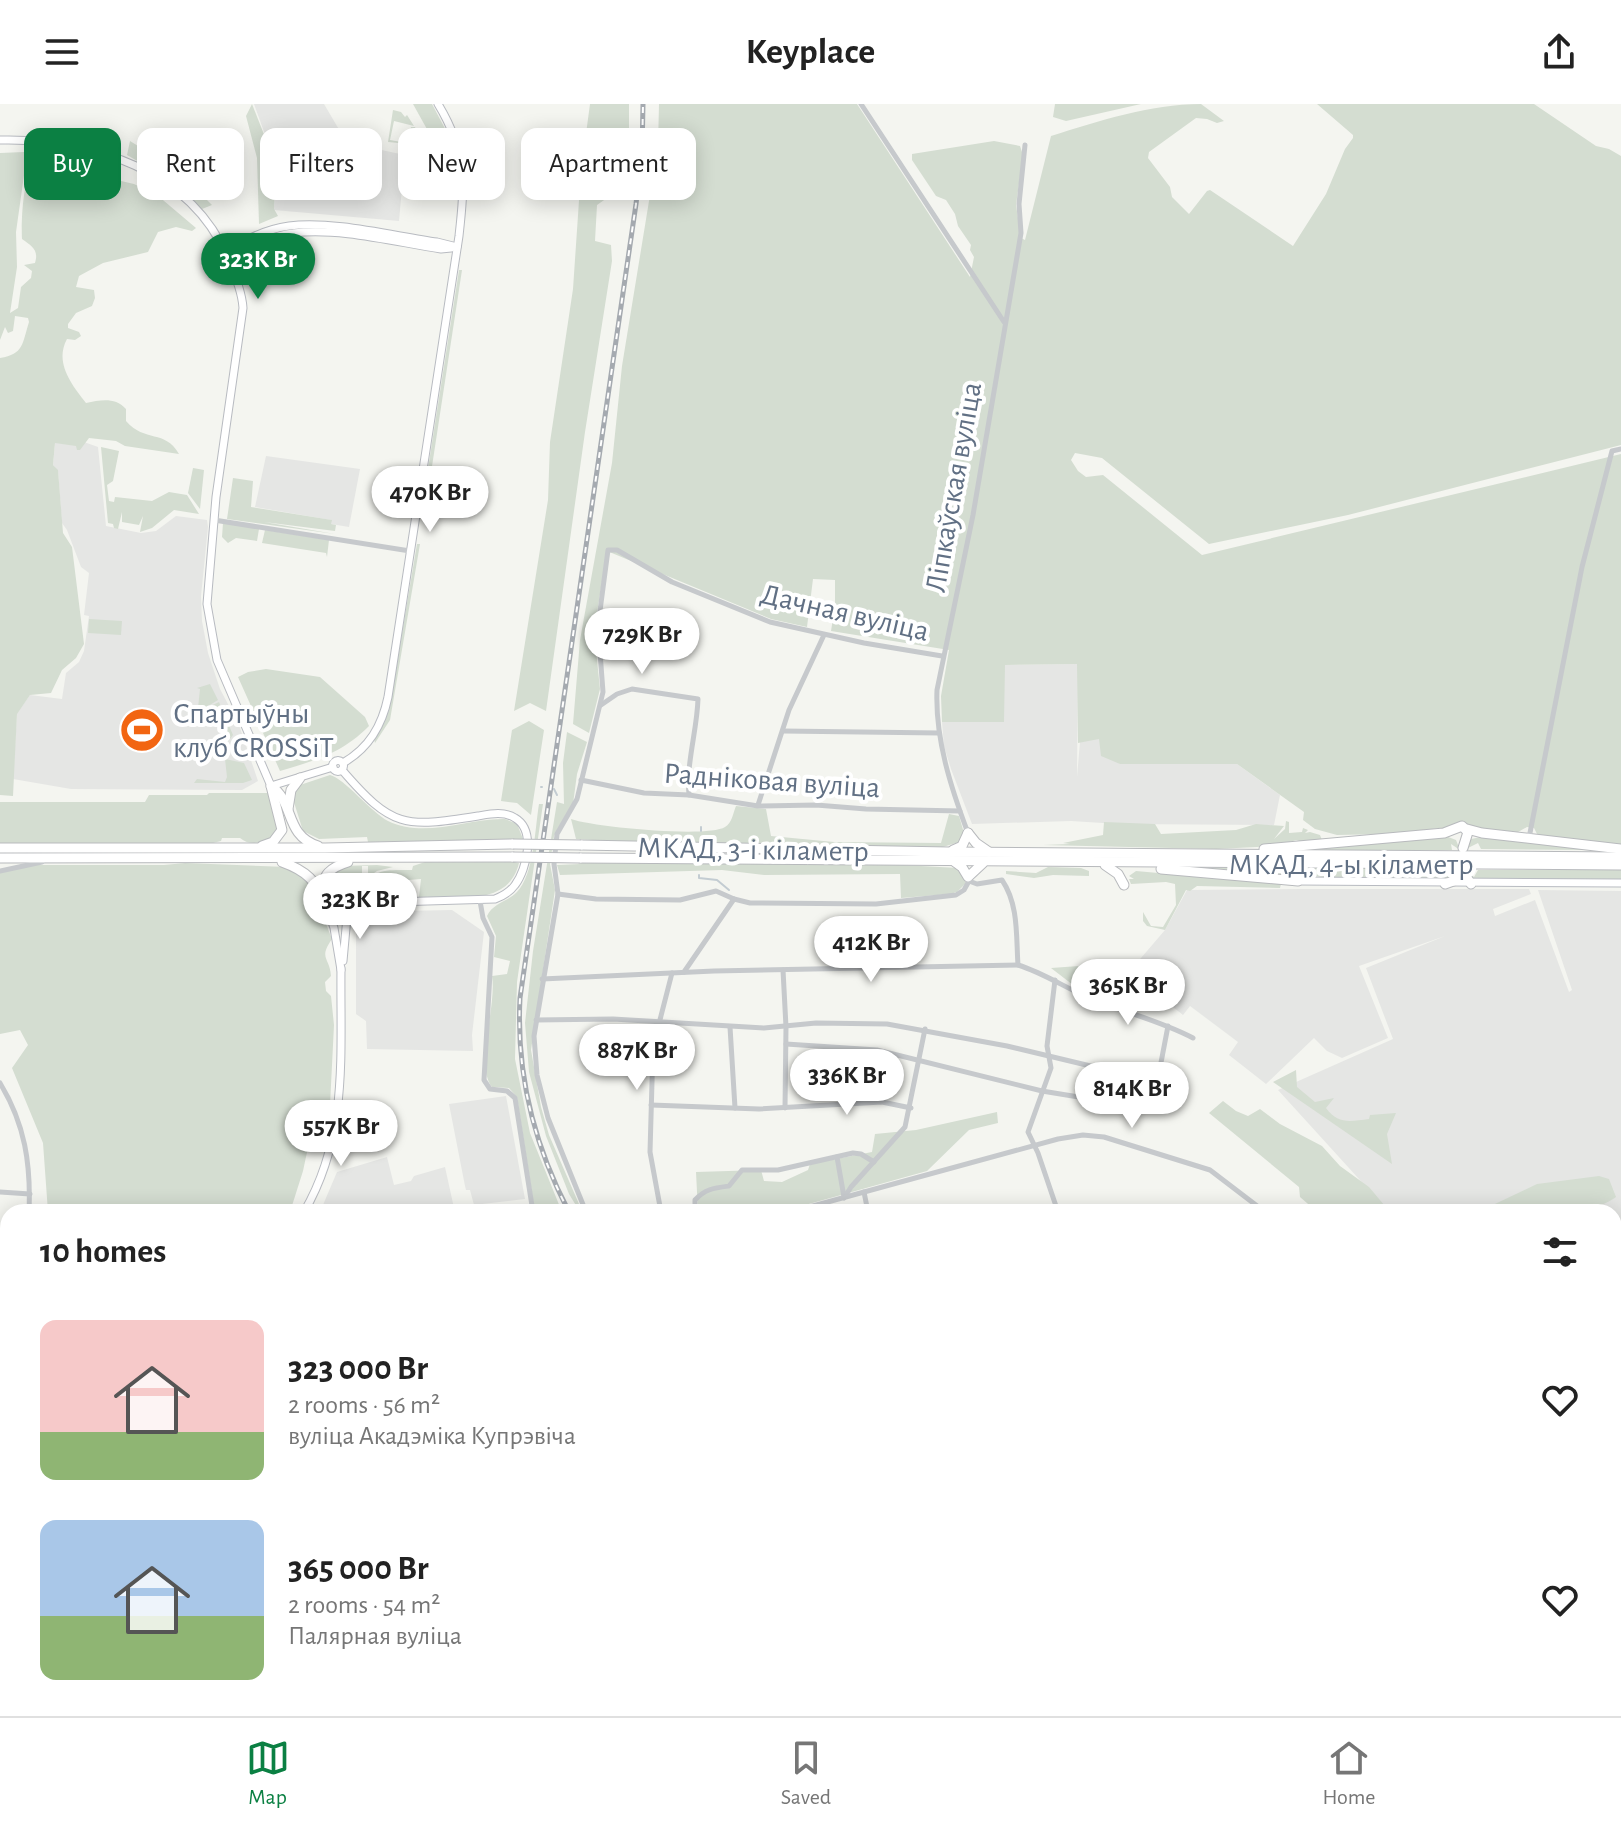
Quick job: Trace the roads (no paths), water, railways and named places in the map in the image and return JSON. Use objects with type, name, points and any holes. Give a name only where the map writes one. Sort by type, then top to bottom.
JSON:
[{"type":"highway","points":[[288,812],[288,798],[300,778]]},
{"type":"highway","points":[[271,786],[278,791],[301,837],[325,848]]},
{"type":"highway","points":[[249,848],[273,842],[282,830],[271,786]]},
{"type":"highway","points":[[1229,854],[1444,833],[1456,828],[1453,834],[1465,837],[1482,833],[1621,849]]},
{"type":"highway","points":[[968,833],[988,857],[968,879],[962,867],[950,856],[962,846],[968,833]]},
{"type":"highway","name":"МКАД, 3-і кіламетр","points":[[424,852],[513,844],[1082,858]]},
{"type":"highway","points":[[0,848],[325,848],[424,852]]},
{"type":"highway","points":[[0,858],[357,859],[424,852]]},
{"type":"highway","name":"МКАД, 3-і кіламетр","points":[[424,852],[580,858],[950,856]]},
{"type":"highway","name":"МКАД, 4-ы кіламетр","points":[[1082,858],[1229,854],[1447,860]]},
{"type":"highway","name":"МКАД, 4-ы кіламетр","points":[[1082,858],[1102,863],[1138,863],[1621,857]]},
{"type":"highway","points":[[275,859],[306,872],[328,904]]},
{"type":"highway","points":[[328,904],[324,888],[326,876],[336,866],[357,859]]},
{"type":"highway","name":"МКАД, 4-ы кіламетр","points":[[1482,860],[1621,865]]},
{"type":"highway","points":[[1102,863],[1114,870],[1124,885],[1127,875],[1138,863],[1152,868],[1298,881]]},
{"type":"highway","points":[[1445,884],[1456,880],[1463,872],[1467,884]]},
{"type":"main road","points":[[0,140],[45,141],[82,148],[119,158],[146,170],[189,200],[226,252],[243,308],[207,592],[213,646],[225,684],[271,786],[339,767],[361,751],[382,721],[388,697],[462,205],[460,153],[438,104]]},
{"type":"main road","points":[[226,252],[241,250],[278,235],[305,231],[441,249],[457,247]]},
{"type":"main road","points":[[339,767],[375,804],[406,822],[424,824],[507,815],[519,821],[528,838],[520,877],[508,893],[495,899],[328,904],[342,968]]},
{"type":"main road","points":[[1298,881],[1621,883]]},
{"type":"main road","points":[[308,1204],[324,1171],[338,1118],[342,1071],[342,968],[347,917],[356,903]]},
{"type":"street","points":[[861,104],[1004,322]]},
{"type":"street","name":"Ліпкаўская вуліца","points":[[968,833],[939,733],[937,698],[942,656],[973,515],[1021,233],[1019,204],[1025,145]]},
{"type":"street","points":[[1529,838],[1582,567],[1612,451],[1621,449]]},
{"type":"street","points":[[214,520],[411,551]]},
{"type":"street","name":"Дачная вуліца","points":[[600,706],[603,685],[598,626],[608,550],[617,550],[672,582],[763,619],[824,635],[942,656]]},
{"type":"street","points":[[758,806],[789,710],[824,635]]},
{"type":"street","points":[[583,1204],[554,1138],[534,1058],[542,979],[558,894],[554,864],[557,834],[575,805],[600,706],[617,694],[632,689],[698,699],[688,779],[689,795]]},
{"type":"street","points":[[783,731],[939,733]]},
{"type":"street","name":"Радніковая вуліца","points":[[581,780],[644,793],[689,795],[758,806],[816,805],[960,811]]},
{"type":"street","points":[[0,871],[59,859]]},
{"type":"street","points":[[558,894],[584,898],[680,900],[716,891],[750,903],[889,904],[956,895],[964,890],[968,879],[977,884],[1002,880],[1008,888],[1014,909],[1018,965]]},
{"type":"street","points":[[684,972],[734,899]]},
{"type":"street","points":[[480,901],[483,918],[492,937],[484,1080],[490,1089],[507,1091],[515,1098],[532,1204]]},
{"type":"street","points":[[542,979],[684,972],[1018,965],[1097,1001],[1193,1038]]},
{"type":"street","points":[[783,970],[785,1108]]},
{"type":"street","points":[[659,1204],[651,1160],[653,1047],[672,973]]},
{"type":"street","points":[[1055,980],[1047,1046],[1051,1068],[1028,1132],[1055,1204]]},
{"type":"street","points":[[536,1020],[613,1019],[730,1027],[869,1023],[925,1029],[1154,1080],[1159,1073],[1168,1026]]},
{"type":"street","points":[[730,1027],[735,1108]]},
{"type":"street","points":[[844,1198],[904,1129],[911,1108],[925,1029]]},
{"type":"street","points":[[786,1044],[853,1047],[1042,1091],[1109,1102]]},
{"type":"street","points":[[0,1083],[24,1135],[29,1160],[29,1204]]},
{"type":"street","points":[[651,1105],[785,1108],[882,1102],[911,1108]]},
{"type":"street","points":[[821,1204],[1076,1136],[1104,1137],[1210,1170],[1255,1204]]},
{"type":"street","points":[[695,1204],[701,1193],[729,1186],[742,1170],[778,1170],[857,1152],[874,1162]]},
{"type":"street","points":[[837,1157],[844,1198]]},
{"type":"street","points":[[0,1192],[30,1194]]},
{"type":"street","points":[[864,1192],[866,1204]]},
{"type":"waterway","points":[[554,789],[557,795]]},
{"type":"waterway","points":[[699,875],[699,878],[717,880],[729,890]]},
{"type":"railway","points":[[565,1204],[546,1161],[530,1109],[521,1054],[520,998],[636,204],[642,153],[643,104]]},
{"type":"place","name":"Спартыўны клуб CROSSiT","points":[[142,730]]}]
